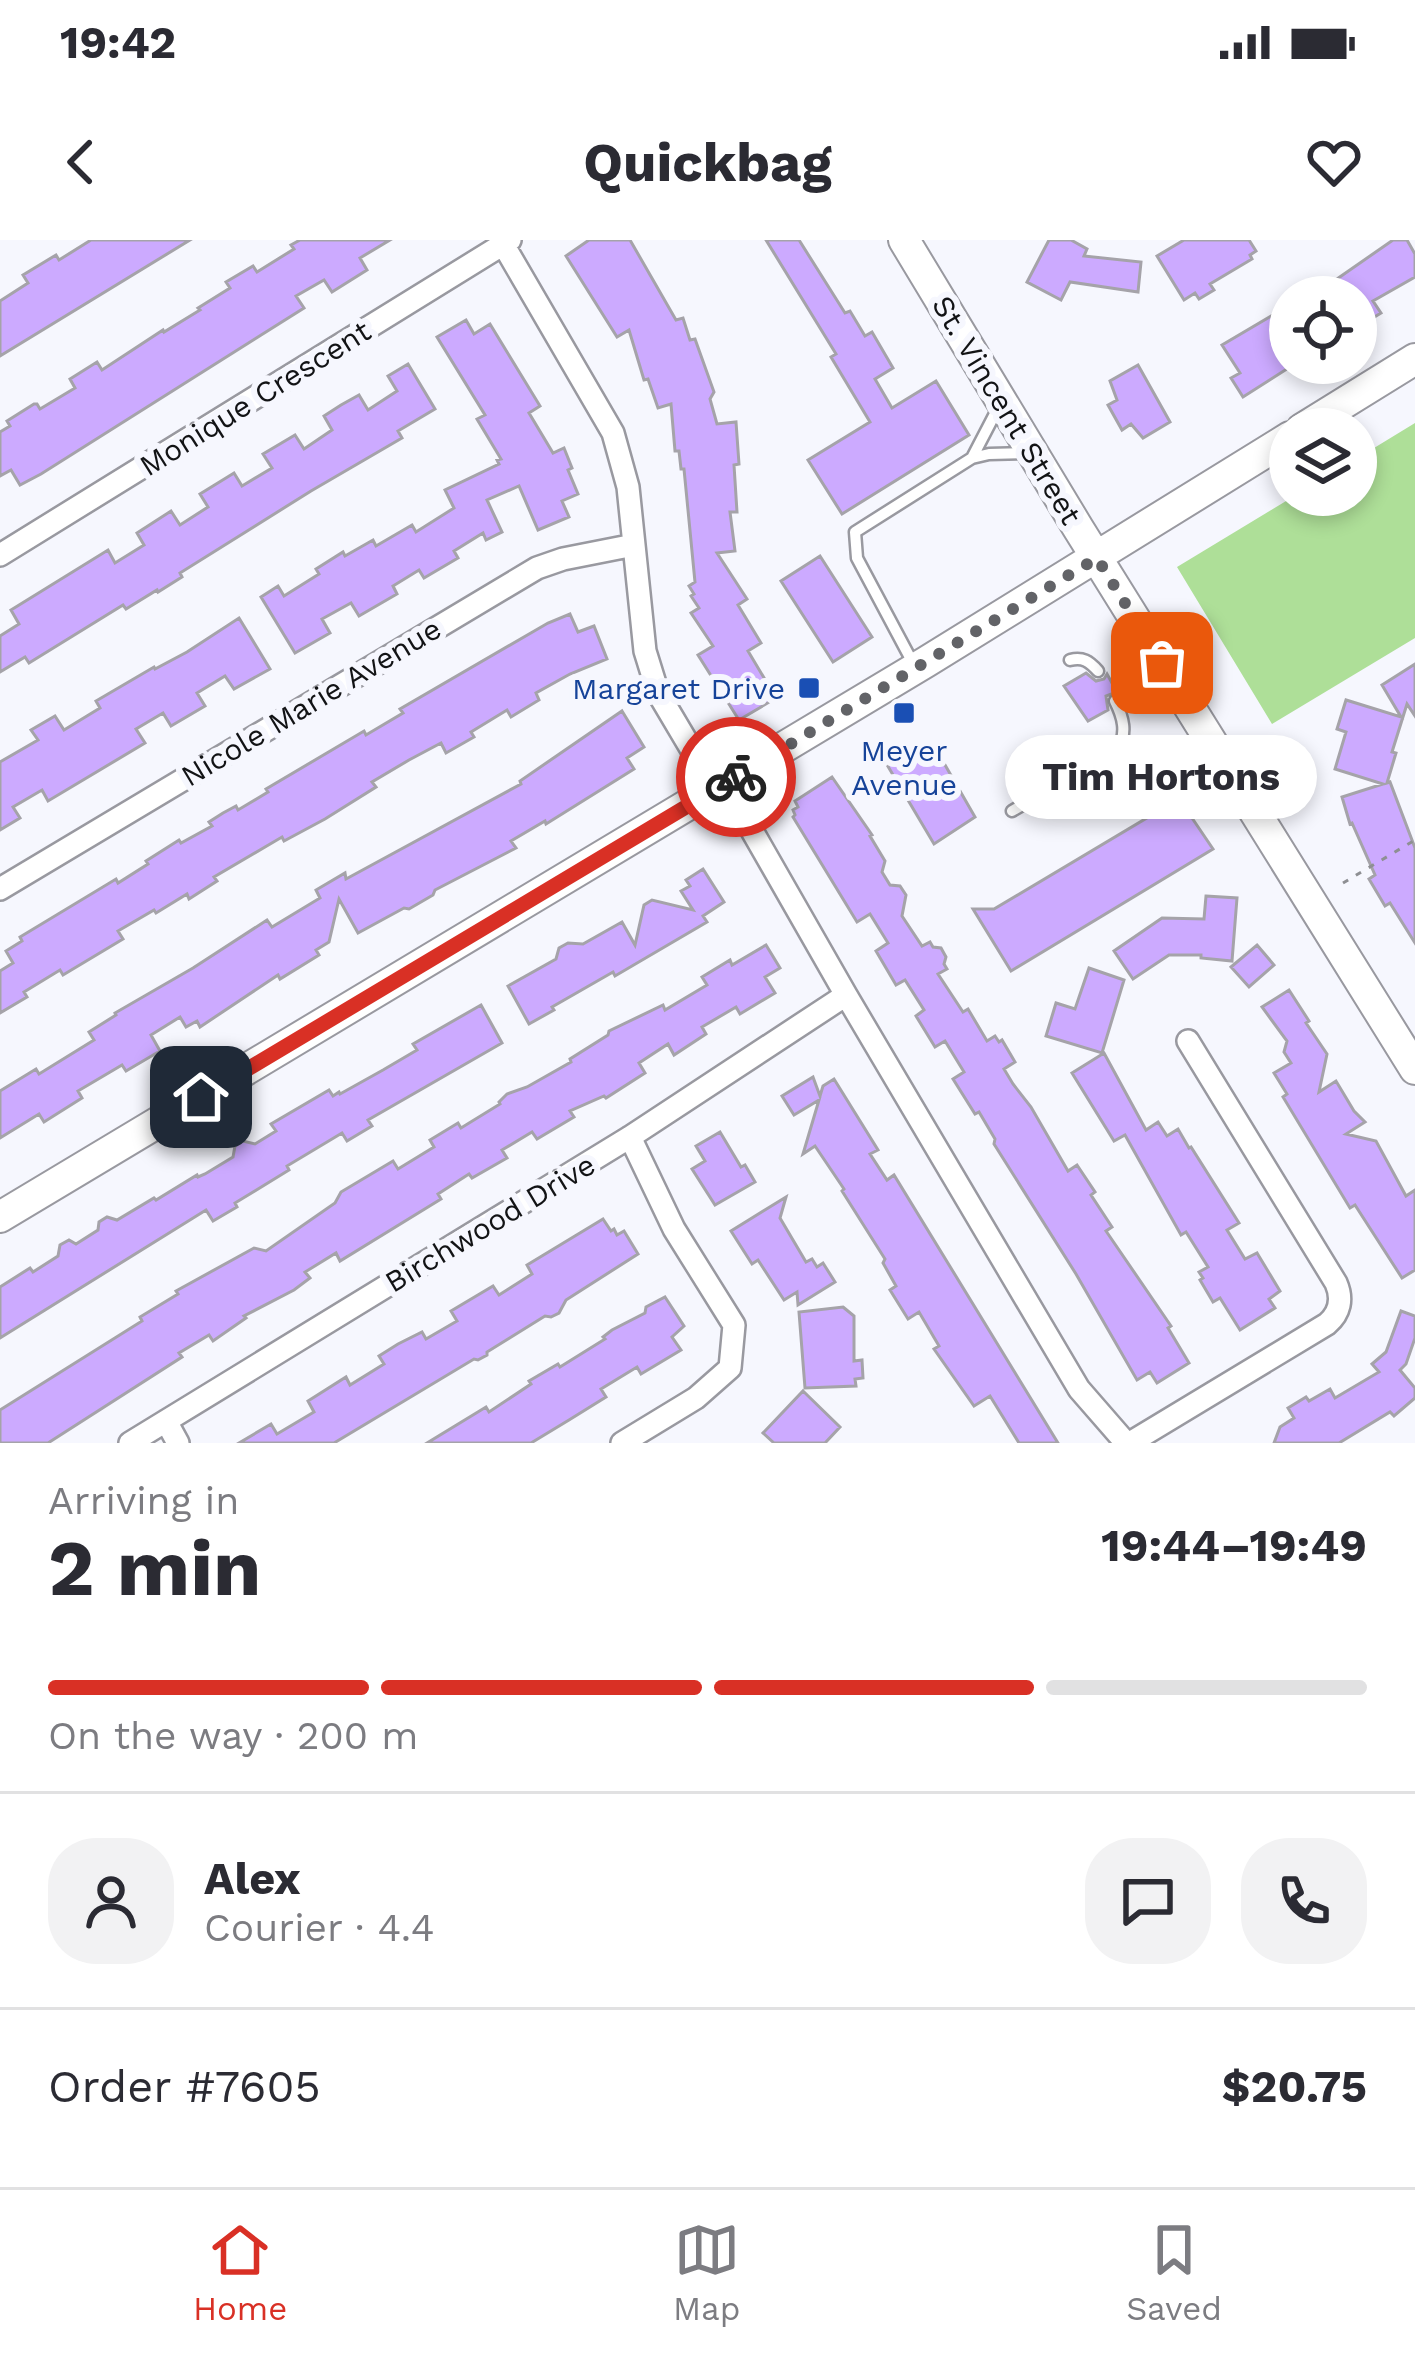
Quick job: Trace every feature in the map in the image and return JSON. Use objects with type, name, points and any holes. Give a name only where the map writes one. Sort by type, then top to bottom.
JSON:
[{"type":"street","name":"St. Vincent Street","points":[[904,240],[1415,1070]]},
{"type":"street","points":[[506,242],[613,433],[628,487],[643,639],[652,678],[671,716],[715,789],[747,822],[1079,1389],[1128,1443],[1327,1324],[1340,1304],[1336,1283],[1188,1042]]},
{"type":"street","name":"Monique Crescent","points":[[0,555],[506,242]]},
{"type":"street","points":[[1336,408],[1415,359]]},
{"type":"street","points":[[0,1217],[1269,450]]},
{"type":"street","name":"Nicole Marie Avenue","points":[[0,889],[514,581],[563,559],[634,545]]},
{"type":"street","name":"Birchwood Drive","points":[[130,1443],[630,1137],[846,995]]},
{"type":"street","points":[[622,1443],[696,1398],[730,1368],[734,1325],[674,1229],[630,1137]]},
{"type":"street","points":[[166,1421],[178,1443]]},
{"type":"lane","points":[[972,458],[1002,401]]},
{"type":"lane","points":[[915,668],[856,558],[855,532],[972,458],[1034,454]]},
{"type":"lane","points":[[1070,661],[1080,658],[1098,671]]},
{"type":"lane","points":[[1012,812],[1117,750],[1124,726],[1114,701]]},
{"type":"path","points":[[1342,883],[1415,840]]},
{"type":"green space","points":[[1415,423],[1415,638],[1272,724],[1177,567],[1269,511],[1269,516],[1377,516],[1377,446]]},
{"type":"building","points":[[91,240],[190,240],[0,356],[0,301],[28,283],[23,275]]},
{"type":"building","points":[[300,240],[390,240],[360,258],[367,270],[332,292],[324,280],[296,296],[304,308],[41,474],[20,485],[11,470],[0,476],[0,432],[10,426],[7,421],[34,404],[40,409],[75,388],[70,379],[97,362],[102,370],[200,310],[230,288],[226,282],[253,266],[257,272],[294,249],[291,245]]},
{"type":"building","points":[[589,240],[630,240],[676,320],[683,318],[690,340],[695,339],[714,392],[710,399],[717,424],[736,422],[737,512],[730,512],[735,551],[717,553],[747,599],[738,605],[761,643],[748,651],[776,698],[739,720],[698,655],[713,646],[691,613],[699,608],[689,586],[695,582],[684,469],[675,451],[671,404],[658,408],[629,330],[617,337],[566,256]]},
{"type":"building","points":[[766,240],[799,240],[845,313],[850,311],[865,336],[872,332],[893,368],[875,379],[892,408],[936,381],[969,435],[842,514],[808,460],[870,422],[831,357],[836,354]]},
{"type":"building","points":[[1049,240],[1071,240],[1087,249],[1084,256],[1141,262],[1138,292],[1070,282],[1061,300],[1027,282]]},
{"type":"building","points":[[1184,240],[1249,240],[1256,251],[1252,259],[1210,284],[1214,290],[1199,299],[1195,293],[1184,300],[1157,256]]},
{"type":"building","points":[[1393,240],[1407,240],[1415,254],[1415,277],[1377,299],[1377,276],[1341,276]]},
{"type":"building","points":[[1269,317],[1269,380],[1243,397],[1231,378],[1240,373],[1222,345]]},
{"type":"building","points":[[466,320],[474,334],[490,324],[540,406],[529,413],[553,453],[564,448],[578,494],[562,501],[569,517],[538,530],[519,486],[487,500],[502,532],[486,540],[483,533],[454,551],[458,558],[424,578],[419,570],[393,586],[397,594],[359,616],[351,603],[322,619],[330,633],[295,653],[261,597],[278,586],[284,596],[343,552],[345,556],[373,540],[376,546],[412,525],[416,532],[454,508],[445,490],[499,464],[501,459],[477,419],[485,415],[437,337]]},
{"type":"building","points":[[408,364],[435,409],[398,431],[402,438],[180,573],[182,577],[158,592],[126,609],[123,605],[29,663],[25,657],[0,672],[0,636],[19,624],[11,610],[108,550],[115,563],[144,545],[137,533],[171,511],[180,525],[208,507],[200,494],[234,473],[242,486],[272,468],[263,454],[295,435],[304,449],[332,430],[324,416],[341,405],[359,395],[368,410],[397,391],[388,376]]},
{"type":"building","points":[[1138,365],[1170,422],[1143,438],[1131,424],[1122,430],[1108,405],[1117,400],[1110,381]]},
{"type":"building","points":[[820,556],[872,637],[833,662],[781,581]]},
{"type":"building","points":[[570,614],[578,632],[594,626],[607,659],[536,693],[539,700],[511,717],[507,710],[446,753],[441,743],[409,760],[325,819],[284,841],[282,837],[214,877],[217,881],[189,899],[187,894],[118,931],[123,939],[63,975],[60,970],[0,1013],[0,971],[13,963],[6,951],[22,941],[20,937],[116,879],[118,883],[179,840],[212,826],[209,822],[223,813],[236,806],[238,810],[364,731],[366,735],[403,713],[400,709]]},
{"type":"building","points":[[239,618],[270,669],[234,689],[225,676],[197,693],[205,706],[171,726],[163,713],[136,729],[145,743],[48,801],[42,790],[13,807],[20,818],[0,830],[0,762],[38,740],[31,730],[55,716],[64,730],[100,708],[96,701]]},
{"type":"building","points":[[1415,664],[1415,716],[1407,704],[1387,783],[1415,848],[1415,943],[1369,879],[1375,875],[1342,797],[1383,784],[1335,769],[1346,732],[1337,729],[1346,700],[1401,717],[1382,685]]},
{"type":"building","points":[[1086,673],[1096,681],[1107,674],[1117,692],[1106,696],[1108,710],[1088,721],[1064,686]]},
{"type":"building","points":[[622,711],[644,747],[627,758],[634,769],[511,841],[516,848],[358,933],[339,899],[329,942],[316,950],[319,955],[280,979],[278,975],[200,1027],[197,1021],[186,1027],[180,1017],[151,1035],[160,1051],[126,1071],[122,1065],[78,1091],[82,1098],[44,1122],[39,1114],[0,1138],[0,1091],[36,1069],[39,1074],[94,1040],[89,1032],[115,1013],[267,920],[272,927],[320,898],[316,890],[345,873],[346,879],[521,784]]},
{"type":"building","points":[[908,744],[937,751],[975,817],[934,844],[883,758]]},
{"type":"building","points":[[832,777],[872,835],[890,885],[900,886],[906,895],[902,916],[922,946],[930,942],[941,948],[947,969],[938,974],[963,1012],[968,1009],[987,1041],[995,1036],[1002,1040],[1015,1062],[1004,1069],[1068,1171],[1077,1165],[1095,1192],[1091,1195],[1112,1227],[1106,1231],[1171,1326],[1189,1363],[1157,1383],[1150,1372],[1137,1380],[979,1112],[975,1114],[953,1079],[964,1072],[945,1041],[935,1047],[916,1016],[924,1010],[905,980],[896,985],[876,951],[888,943],[870,914],[857,922],[793,817],[798,807],[795,801]]},
{"type":"building","points":[[1162,809],[1192,818],[1213,849],[1011,971],[973,909],[994,909]]},
{"type":"building","points":[[703,869],[724,902],[703,916],[707,922],[529,1024],[508,986],[556,959],[559,948],[583,944],[622,922],[635,945],[644,905],[652,900],[693,910],[681,891],[690,886],[686,880]]},
{"type":"building","points":[[1206,896],[1237,898],[1232,961],[1169,955],[1133,979],[1114,951],[1162,918],[1204,919]]},
{"type":"building","points":[[766,945],[780,968],[765,977],[775,993],[740,1014],[736,1007],[702,1027],[706,1034],[674,1055],[668,1044],[639,1063],[645,1073],[606,1098],[570,1111],[574,1117],[537,1139],[532,1132],[502,1150],[507,1158],[472,1178],[469,1174],[438,1194],[441,1199],[340,1261],[336,1253],[305,1272],[310,1278],[294,1290],[244,1316],[213,1341],[209,1335],[179,1353],[182,1357],[48,1443],[0,1443],[0,1410],[142,1321],[140,1317],[178,1294],[176,1291],[254,1248],[266,1251],[335,1203],[341,1192],[393,1161],[398,1169],[434,1147],[430,1140],[458,1123],[461,1128],[500,1104],[507,1094],[571,1062],[609,1031],[663,1005],[665,1010],[707,985],[702,977]]},
{"type":"building","points":[[1257,945],[1274,965],[1249,987],[1231,967]]},
{"type":"building","points":[[1089,968],[1124,980],[1102,1053],[1046,1036],[1056,1003],[1075,1009]]},
{"type":"building","points":[[1289,990],[1327,1054],[1319,1092],[1336,1081],[1365,1122],[1346,1134],[1376,1141],[1406,1196],[1415,1190],[1415,1270],[1402,1278],[1355,1205],[1350,1208],[1283,1097],[1287,1094],[1274,1073],[1291,1063],[1284,1052],[1287,1041],[1262,1007]]},
{"type":"building","points":[[481,1005],[502,1043],[368,1120],[372,1126],[347,1141],[342,1133],[287,1166],[289,1170],[235,1203],[237,1207],[213,1221],[206,1210],[0,1338],[0,1287],[58,1256],[60,1245],[69,1240],[76,1244],[98,1230],[99,1222],[107,1217],[117,1220],[205,1174],[233,1157],[235,1146],[243,1141],[255,1144],[276,1131],[271,1124],[329,1090],[333,1096],[340,1094],[383,1070],[417,1050],[413,1044]]},
{"type":"building","points":[[1104,1053],[1146,1130],[1158,1122],[1167,1136],[1178,1129],[1239,1223],[1227,1230],[1245,1259],[1257,1253],[1280,1291],[1269,1299],[1275,1308],[1240,1330],[1220,1298],[1213,1302],[1200,1280],[1199,1272],[1208,1267],[1186,1232],[1181,1235],[1125,1135],[1114,1141],[1072,1073]]},
{"type":"building","points":[[813,1077],[820,1096],[823,1086],[834,1079],[878,1150],[870,1154],[887,1180],[894,1175],[1058,1443],[1019,1443],[990,1396],[974,1406],[934,1349],[939,1346],[919,1312],[908,1319],[890,1290],[896,1286],[885,1259],[844,1189],[815,1146],[803,1154],[819,1100],[794,1115],[782,1096]]},
{"type":"building","points":[[720,1132],[755,1182],[715,1205],[692,1169],[705,1161],[696,1146]]},
{"type":"building","points":[[786,1197],[780,1218],[806,1262],[812,1259],[817,1267],[823,1263],[835,1282],[798,1305],[797,1292],[784,1300],[758,1260],[752,1264],[731,1231]]},
{"type":"building","points":[[603,1219],[617,1235],[624,1231],[638,1254],[566,1300],[559,1313],[545,1316],[334,1443],[239,1443],[271,1424],[277,1434],[314,1412],[308,1401],[346,1377],[350,1385],[384,1364],[379,1356],[398,1344],[422,1332],[426,1339],[457,1321],[451,1311],[493,1286],[499,1295],[532,1274],[527,1265]]},
{"type":"building","points":[[665,1297],[684,1326],[672,1337],[681,1350],[641,1374],[637,1367],[601,1389],[606,1397],[569,1420],[531,1443],[427,1443],[486,1407],[489,1412],[529,1381],[560,1367]]},
{"type":"building","points":[[843,1307],[854,1316],[854,1361],[862,1360],[863,1378],[855,1379],[856,1386],[805,1388],[799,1312]]},
{"type":"building","points":[[1401,1311],[1415,1316],[1415,1338],[1400,1370],[1415,1388],[1415,1398],[1394,1416],[1390,1412],[1339,1443],[1274,1443],[1280,1427],[1294,1418],[1288,1408],[1330,1389],[1335,1398],[1379,1372],[1372,1364],[1386,1352]]},
{"type":"building","points":[[803,1391],[840,1427],[825,1443],[774,1443],[763,1433]]},
{"type":"way so far","points":[[736,777],[1097,558],[1162,663]]},
{"type":"place","name":"Tim Hortons","points":[[1162,663]]},
{"type":"place","name":"Margaret Drive","points":[[809,688]]},
{"type":"place","name":"Meyer Avenue","points":[[904,713]]},
{"type":"route","points":[[201,1097],[736,777]]}]
